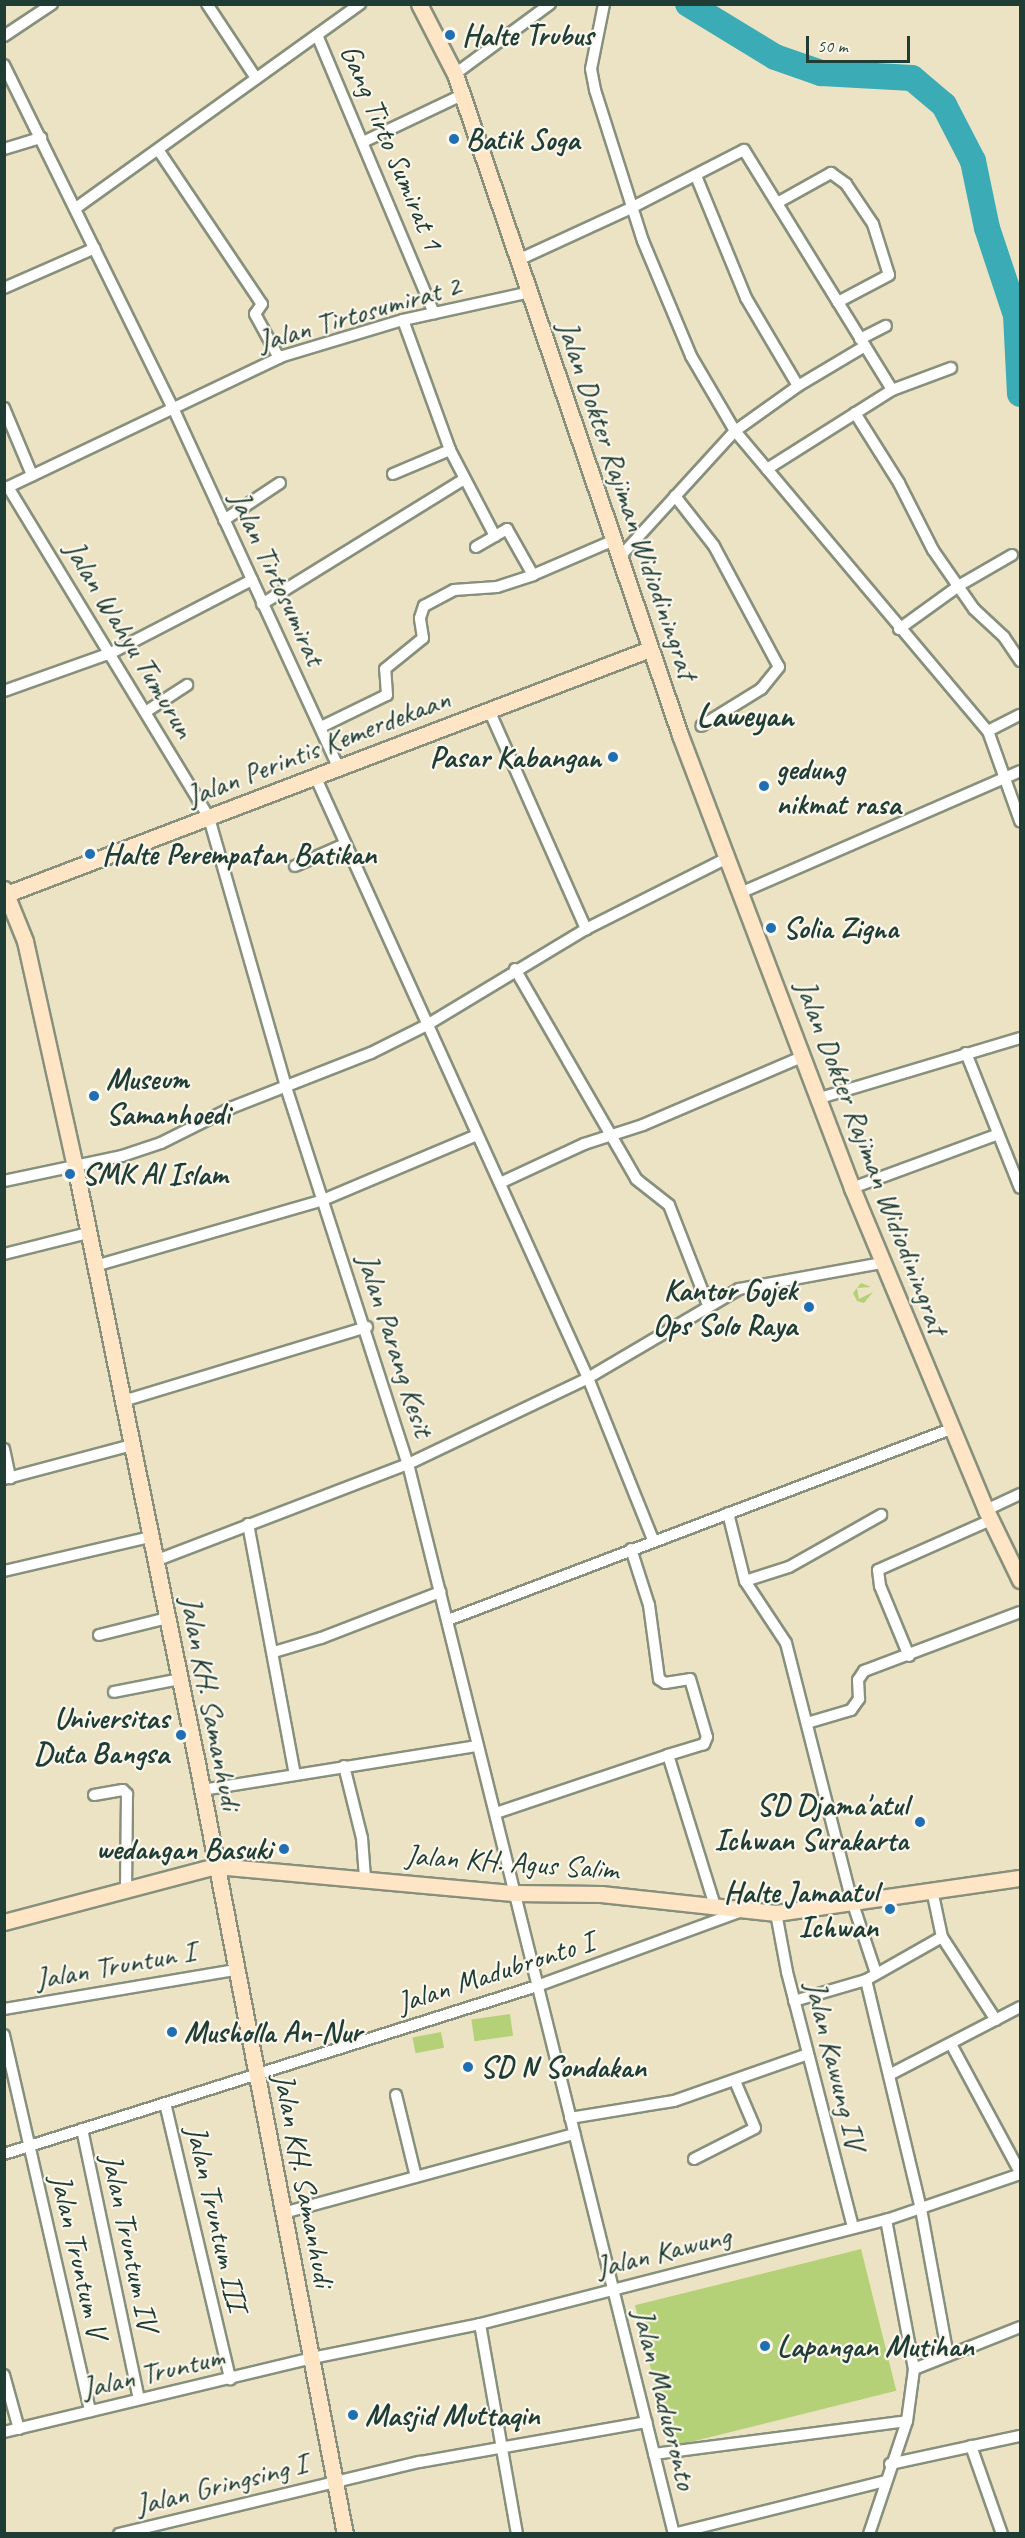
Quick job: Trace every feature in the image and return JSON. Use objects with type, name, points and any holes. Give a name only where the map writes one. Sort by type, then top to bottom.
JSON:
[{"type":"main road","name":"Jalan Dokter Rajiman Widiodiningrat","points":[[419,4],[455,74],[650,649],[852,1188],[951,1429],[988,1515],[1020,1580]]},
{"type":"main road","name":"Jalan Perintis Kemerdekaan","points":[[5,892],[209,818],[650,649]]},
{"type":"main road","name":"Jalan KH. Samanhudi","points":[[5,892],[25,941],[75,1166],[202,1790],[234,1970],[345,2534]]},
{"type":"main road","name":"Jalan KH. Agus Salim","points":[[4,1922],[216,1866],[514,1893],[601,1894],[776,1912],[1020,1878]]},
{"type":"street","points":[[4,36],[52,4]]},
{"type":"street","points":[[207,4],[256,78]]},
{"type":"street","points":[[76,208],[159,151],[360,4]]},
{"type":"street","points":[[455,74],[550,4]]},
{"type":"street","points":[[604,4],[591,69],[631,208],[691,356],[735,431],[899,629],[988,731],[1007,777],[1020,821]]},
{"type":"street","name":"Gang Tirto Sumirat 1","points":[[317,35],[434,313]]},
{"type":"street","name":"Jalan Tirtosumirat","points":[[4,65],[174,410],[338,767]]},
{"type":"street","points":[[363,142],[462,95]]},
{"type":"street","points":[[4,149],[41,138]]},
{"type":"street","points":[[518,260],[631,208],[744,150],[892,390]]},
{"type":"street","points":[[159,151],[261,304],[255,314],[279,358]]},
{"type":"street","points":[[777,203],[831,173],[846,184],[873,224],[888,275],[838,302]]},
{"type":"street","points":[[696,176],[746,298],[798,386]]},
{"type":"street","points":[[4,288],[95,248]]},
{"type":"street","name":"Jalan Tirtosumirat 2","points":[[6,488],[174,410],[279,358],[403,320],[530,291]]},
{"type":"street","points":[[403,320],[450,450],[495,536]]},
{"type":"street","points":[[618,559],[735,431],[886,327]]},
{"type":"street","points":[[767,469],[892,390],[951,368]]},
{"type":"street","points":[[4,408],[32,475]]},
{"type":"street","points":[[855,413],[899,483],[933,550],[960,585],[974,609],[1004,637],[1020,661]]},
{"type":"street","points":[[393,474],[450,450]]},
{"type":"street","points":[[262,604],[464,479]]},
{"type":"street","points":[[224,520],[280,483]]},
{"type":"street","name":"Jalan Wahyu Tumurun","points":[[6,488],[147,711],[209,818]]},
{"type":"street","points":[[675,496],[714,546],[779,667],[761,689],[701,726]]},
{"type":"street","points":[[476,547],[507,529],[533,575]]},
{"type":"street","points":[[321,727],[387,695],[385,669],[423,638],[424,606],[460,588],[497,587],[533,575],[612,541]]},
{"type":"street","points":[[899,629],[960,585],[1012,555]]},
{"type":"street","points":[[4,691],[111,653],[252,580]]},
{"type":"street","points":[[147,711],[187,685]]},
{"type":"street","points":[[489,710],[586,929]]},
{"type":"street","points":[[988,731],[1020,715]]},
{"type":"street","points":[[740,893],[1020,771]]},
{"type":"street","points":[[315,776],[588,1378],[653,1540]]},
{"type":"street","name":"Jalan Parang Kesit","points":[[209,818],[286,1087],[367,1327],[408,1464],[514,1893]]},
{"type":"street","points":[[295,866],[345,844]]},
{"type":"street","points":[[4,1181],[75,1166],[161,1143],[234,1107],[286,1087],[427,1025],[515,969],[586,929],[727,858]]},
{"type":"street","points":[[515,969],[640,1184],[669,1205],[708,1305]]},
{"type":"street","points":[[820,1098],[1020,1038]]},
{"type":"street","points":[[966,1053],[996,1135],[1020,1188]]},
{"type":"street","points":[[500,1183],[804,1056]]},
{"type":"street","points":[[95,1266],[323,1200],[477,1135]]},
{"type":"street","points":[[852,1188],[996,1135]]},
{"type":"street","points":[[4,1254],[88,1233]]},
{"type":"street","points":[[155,1561],[408,1464],[588,1378],[708,1305],[751,1285],[882,1263]]},
{"type":"street","points":[[123,1401],[367,1327]]},
{"type":"street","points":[[448,1620],[653,1540],[728,1514],[951,1429]]},
{"type":"street","points":[[4,1449],[7,1478],[132,1445]]},
{"type":"street","points":[[909,1656],[880,1586],[878,1570],[988,1515],[1020,1494]]},
{"type":"street","points":[[728,1514],[745,1581],[786,1643],[852,1901],[876,1973]]},
{"type":"street","points":[[745,1581],[789,1567],[881,1515]]},
{"type":"street","points":[[248,1524],[274,1652],[295,1774]]},
{"type":"street","points":[[4,1571],[150,1536]]},
{"type":"street","points":[[495,1813],[704,1744],[707,1737],[690,1679],[665,1683],[658,1680],[649,1605],[631,1549]]},
{"type":"street","points":[[274,1652],[321,1638],[440,1592]]},
{"type":"street","points":[[807,1723],[851,1710],[859,1699],[859,1674],[1020,1612]]},
{"type":"street","points":[[99,1635],[167,1618]]},
{"type":"street","points":[[114,1692],[180,1679]]},
{"type":"street","points":[[202,1790],[478,1746]]},
{"type":"street","points":[[668,1755],[715,1906]]},
{"type":"street","points":[[344,1766],[362,1838],[365,1878]]},
{"type":"street","points":[[94,1795],[123,1790],[127,1794],[126,1888]]},
{"type":"street","points":[[932,1890],[942,1937],[996,2020]]},
{"type":"street","name":"Jalan Madubronto","points":[[514,1893],[674,2534]]},
{"type":"street","name":"Jalan Madubronto I","points":[[4,2154],[537,1986],[746,1910]]},
{"type":"street","name":"Jalan Kawung IV","points":[[776,1912],[794,2001],[853,2228]]},
{"type":"street","points":[[794,2001],[866,1980],[942,1937]]},
{"type":"street","name":"Jalan Truntun I","points":[[4,2008],[234,1970]]},
{"type":"street","points":[[866,1980],[921,2209],[948,2356]]},
{"type":"street","points":[[889,2075],[1020,2007]]},
{"type":"street","name":"Jalan Truntum V","points":[[4,2035],[90,2411]]},
{"type":"street","points":[[951,2044],[1020,2173]]},
{"type":"street","points":[[570,2118],[674,2101],[808,2054]]},
{"type":"street","points":[[694,2159],[755,2128],[735,2080]]},
{"type":"street","points":[[396,2095],[416,2177]]},
{"type":"street","name":"Jalan Truntum III","points":[[165,2103],[230,2379]]},
{"type":"street","name":"Jalan Truntum IV","points":[[82,2129],[139,2399]]},
{"type":"street","points":[[283,2213],[574,2134]]},
{"type":"street","name":"Jalan Kawung","points":[[312,2358],[480,2324],[612,2288],[886,2220],[1020,2173]]},
{"type":"street","points":[[869,2534],[890,2464],[907,2421],[914,2369],[886,2220]]},
{"type":"street","points":[[480,2324],[499,2446],[517,2534]]},
{"type":"street","points":[[914,2369],[1020,2327]]},
{"type":"street","name":"Jalan Truntum","points":[[4,2432],[312,2358]]},
{"type":"street","points":[[4,2375],[19,2429]]},
{"type":"street","points":[[654,2454],[907,2421]]},
{"type":"street","name":"Jalan Gringsing I","points":[[119,2534],[141,2531],[334,2481],[499,2446],[646,2422]]},
{"type":"street","points":[[890,2464],[1020,2436]]},
{"type":"street","points":[[971,2446],[1002,2534]]},
{"type":"street","points":[[674,2534],[885,2481]]},
{"type":"green space","points":[[861,1283],[871,1287],[857,1288]]},
{"type":"green space","points":[[857,1288],[859,1299],[873,1292],[864,1303],[857,1301],[853,1293]]},
{"type":"green space","points":[[510,2014],[513,2036],[474,2041],[471,2019]]},
{"type":"green space","points":[[441,2032],[444,2048],[416,2053],[413,2038]]},
{"type":"green space","name":"Lapangan Mutihan","points":[[861,2249],[896,2391],[670,2447],[635,2305]]},
{"type":"waterway","points":[[688,4],[775,57],[821,73],[912,78],[944,105],[973,161],[987,228],[1016,315],[1020,394]]},
{"type":"place","name":"Halte Trubus","points":[[450,35]]},
{"type":"place","name":"Batik Soga","points":[[454,139]]},
{"type":"place","name":"Pasar Kabangan","points":[[613,757]]},
{"type":"place","name":"gedung nikmat rasa","points":[[764,786]]},
{"type":"place","name":"Halte Perempatan Batikan","points":[[90,854]]},
{"type":"place","name":"Solia Zigna","points":[[771,928]]},
{"type":"place","name":"Museum Samanhoedi","points":[[94,1096]]},
{"type":"place","name":"SMK Al Islam","points":[[70,1174]]},
{"type":"place","name":"Kantor Gojek Ops Solo Raya","points":[[809,1307]]},
{"type":"place","name":"Universitas Duta Bangsa","points":[[181,1735]]},
{"type":"place","name":"SD Djama'atul Ichwan Surakarta","points":[[920,1822]]},
{"type":"place","name":"wedangan Basuki","points":[[284,1849]]},
{"type":"place","name":"Halte Jamaatul Ichwan","points":[[890,1909]]},
{"type":"place","name":"Musholla An-Nur","points":[[172,2032]]},
{"type":"place","name":"SD N Sondakan","points":[[468,2067]]},
{"type":"place","name":"Lapangan Mutihan","points":[[765,2346]]},
{"type":"place","name":"Masjid Muttaqin","points":[[353,2415]]},
{"type":"district","name":"Laweyan","points":[[745,716]]}]
